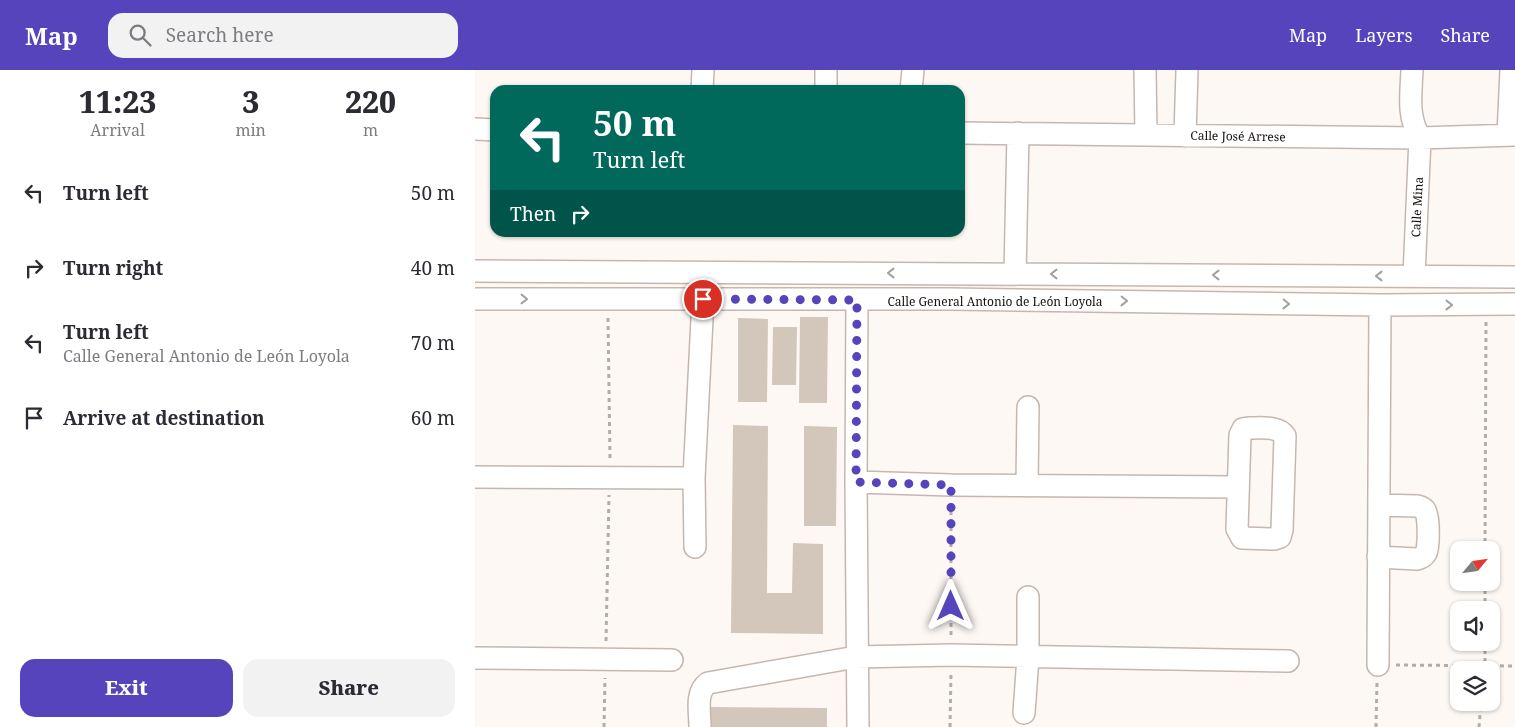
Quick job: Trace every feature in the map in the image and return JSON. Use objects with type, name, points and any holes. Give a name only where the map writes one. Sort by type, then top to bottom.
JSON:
[{"type":"street","points":[[703,70],[703,85]]},
{"type":"street","points":[[826,70],[826,85]]},
{"type":"street","points":[[912,85],[913,70]]},
{"type":"street","points":[[1145,70],[1146,134]]},
{"type":"street","points":[[1185,136],[1187,70]]},
{"type":"street","points":[[1412,70],[1411,116],[1414,128],[1420,138]]},
{"type":"street","points":[[1511,70],[1511,135]]},
{"type":"street","points":[[475,129],[490,130]]},
{"type":"street","name":"Calle José Arrese","points":[[965,133],[1420,138],[1511,135]]},
{"type":"street","points":[[1015,274],[1018,133]]},
{"type":"street","name":"Calle Mina","points":[[1414,276],[1420,138]]},
{"type":"street","points":[[475,271],[1515,277]]},
{"type":"street","name":"Calle General Antonio de León Loyola","points":[[475,299],[951,299],[1380,305],[1515,304]]},
{"type":"street","points":[[695,546],[694,478],[703,299]]},
{"type":"street","points":[[857,300],[858,727]]},
{"type":"street","points":[[1378,665],[1380,305]]},
{"type":"street","points":[[1027,486],[1028,407]]},
{"type":"street","points":[[1243,429],[1277,430],[1283,433],[1285,440],[1282,530],[1280,537],[1274,539],[1246,539],[1240,536],[1237,529],[1238,487],[1240,435],[1243,429]]},
{"type":"street","points":[[475,477],[694,478]]},
{"type":"street","points":[[856,482],[1027,486],[1238,487]]},
{"type":"street","points":[[1379,505],[1422,507],[1426,511],[1427,517],[1427,548],[1426,554],[1422,558],[1379,557]]},
{"type":"street","points":[[1024,714],[1028,657],[1028,597]]},
{"type":"street","points":[[700,727],[699,697],[703,687],[708,683],[857,657],[951,655],[1288,661]]},
{"type":"street","points":[[475,658],[672,660]]},
{"type":"path","points":[[603,727],[610,478],[608,300]]},
{"type":"path","points":[[1485,541],[1486,304]]},
{"type":"path","points":[[950,727],[951,485]]},
{"type":"path","points":[[1376,727],[1378,665],[1450,667]]},
{"type":"path","points":[[1500,667],[1515,666]]},
{"type":"path","points":[[1479,727],[1480,711]]},
{"type":"building","points":[[800,317],[828,317],[827,403],[799,403]]},
{"type":"building","points":[[738,318],[768,319],[767,402],[738,402]]},
{"type":"building","points":[[773,327],[797,327],[796,385],[772,385]]},
{"type":"building","points":[[733,425],[768,426],[767,593],[792,593],[793,543],[823,544],[823,634],[731,633]]},
{"type":"building","points":[[804,426],[837,427],[836,526],[804,526]]},
{"type":"building","points":[[705,707],[827,708],[827,727],[705,727]]},
{"type":"route","points":[[703,299],[857,300],[856,482],[951,485],[951,606]]}]
